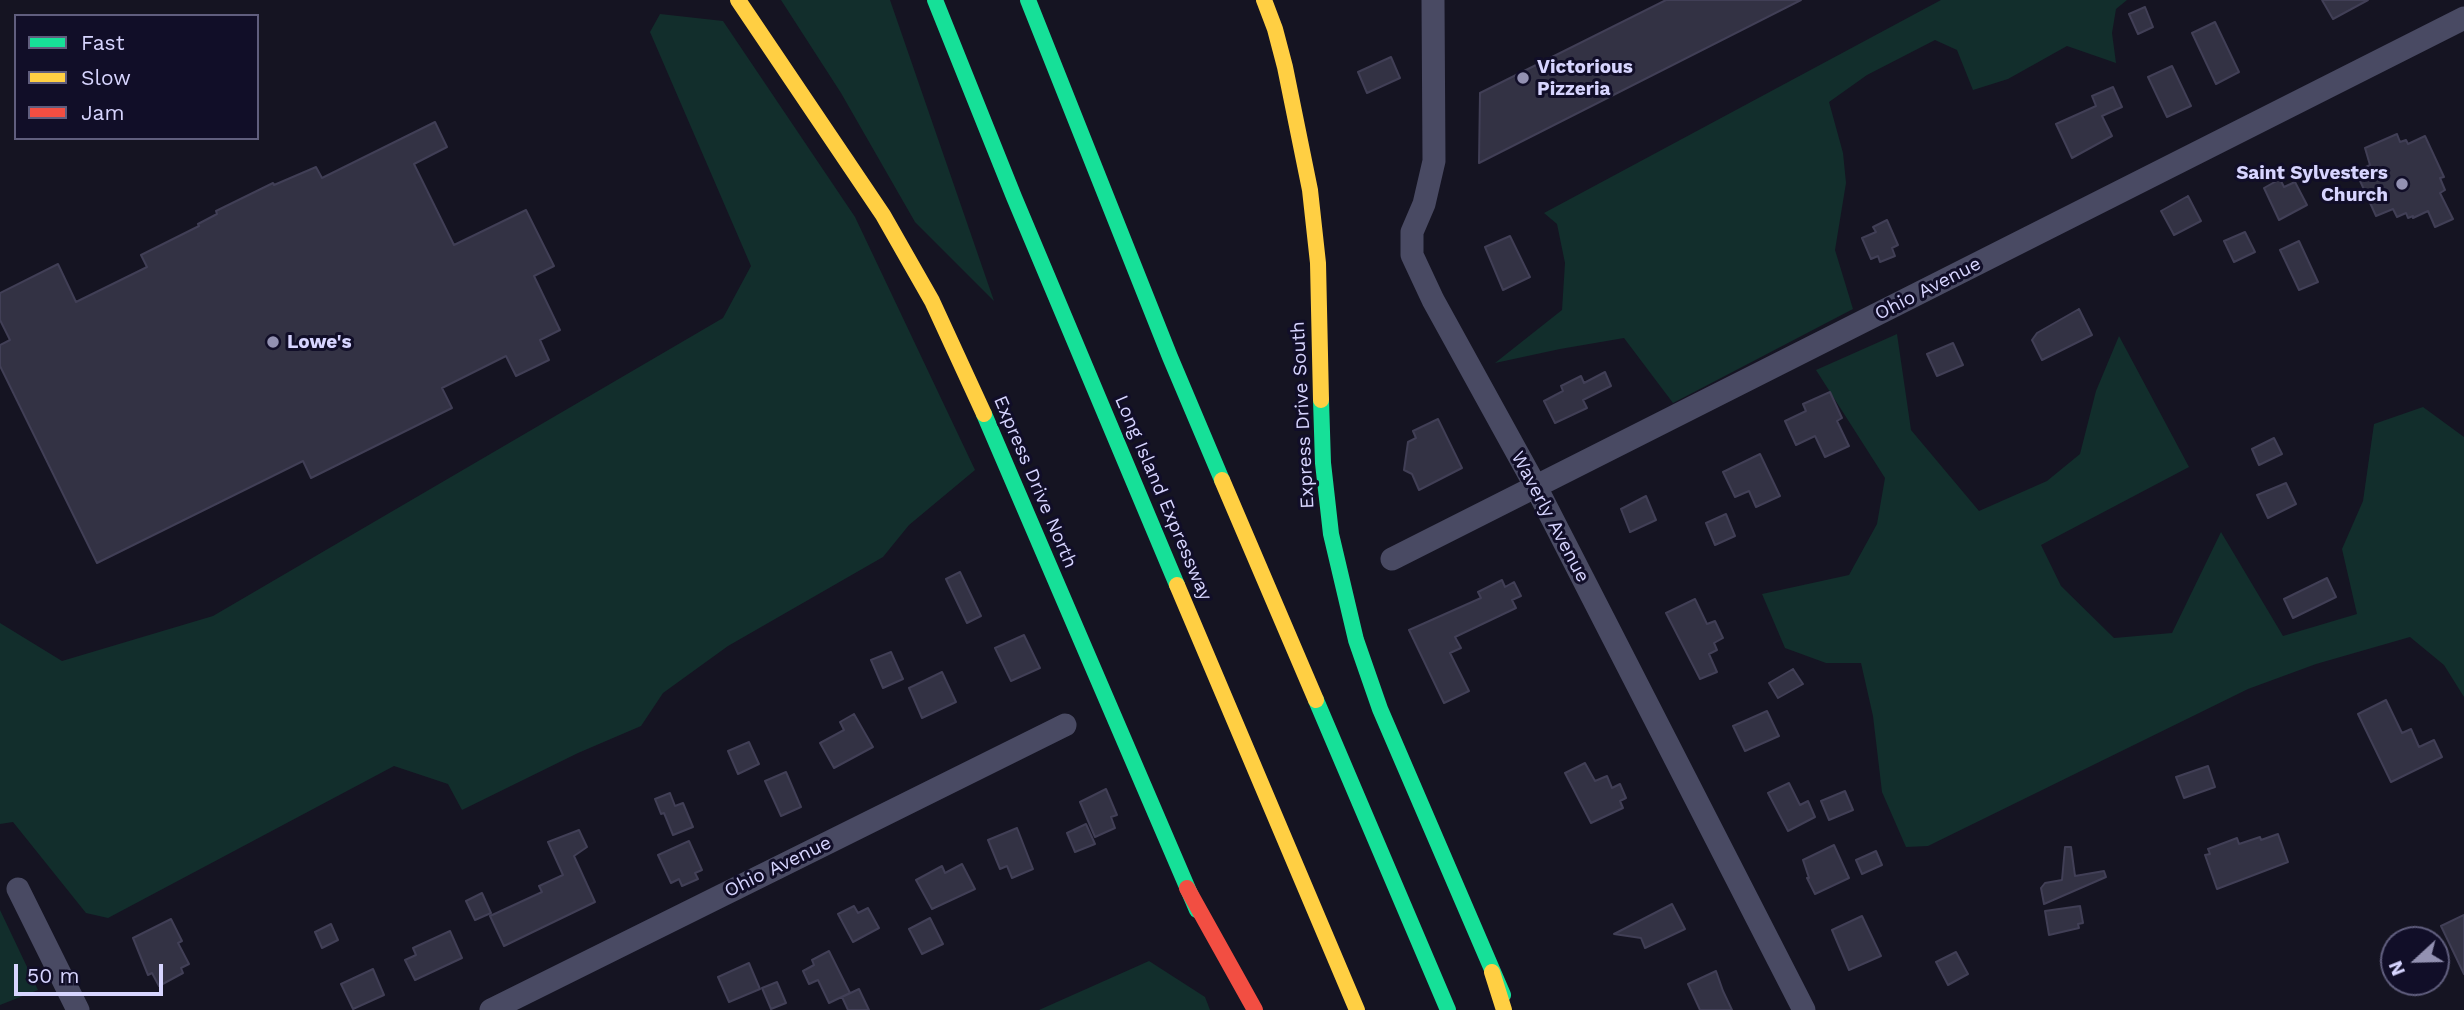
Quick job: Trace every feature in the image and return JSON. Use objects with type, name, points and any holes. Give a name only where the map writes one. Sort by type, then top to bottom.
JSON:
[{"type":"main road","name":"Express Drive North","points":[[738,0],[883,215],[932,301],[1239,1010]]},
{"type":"main road","name":"Long Island Expressway","points":[[935,0],[1019,209],[1357,1010]]},
{"type":"main road","points":[[1028,0],[1170,357],[1448,1010]]},
{"type":"main road","name":"Express Drive South","points":[[1264,0],[1275,29],[1296,110],[1312,202],[1318,263],[1323,463],[1338,570],[1356,640],[1376,698],[1510,1010]]},
{"type":"main road","points":[[1187,888],[1255,1010]]},
{"type":"main road","points":[[1492,972],[1504,1010]]},
{"type":"street","name":"Waverly Avenue","points":[[1433,0],[1434,161],[1424,204],[1412,232],[1412,255],[1433,300],[1536,487],[1804,1010]]},
{"type":"street","name":"Ohio Avenue","points":[[1392,559],[2464,18]]},
{"type":"street","name":"Ohio Avenue","points":[[491,1010],[1065,724]]},
{"type":"street","points":[[18,889],[78,1010]]},
{"type":"green space","points":[[781,0],[890,0],[994,301],[915,222],[841,93]]},
{"type":"green space","points":[[1941,0],[2127,0],[2116,9],[2112,33],[2116,63],[2067,46],[2008,79],[1973,90],[1957,50],[1935,40],[1867,75],[1829,102],[1843,153],[1846,183],[1835,250],[1853,309],[1673,403],[1624,338],[1495,363],[1562,310],[1565,263],[1557,224],[1544,213]]},
{"type":"green space","points":[[660,14],[723,21],[855,217],[975,470],[909,525],[883,557],[728,646],[663,693],[641,726],[578,753],[462,810],[448,784],[394,766],[108,918],[86,913],[13,822],[0,824],[0,623],[62,661],[213,616],[723,318],[751,266],[650,32]]},
{"type":"green space","points":[[1897,334],[1911,430],[1979,511],[2047,481],[2080,454],[2096,391],[2119,336],[2189,467],[2041,545],[2061,586],[2114,638],[2172,633],[2221,532],[2283,636],[2357,614],[2342,549],[2363,501],[2374,424],[2423,407],[2464,437],[2464,697],[2444,665],[2410,637],[2316,664],[2248,689],[1928,846],[1906,847],[1882,792],[1873,716],[1861,663],[1826,663],[1785,648],[1762,594],[1849,575],[1877,524],[1885,478],[1816,370]]},
{"type":"green space","points":[[0,910],[38,990],[0,1005]]},
{"type":"green space","points":[[1149,961],[1205,997],[1210,1010],[1039,1010]]},
{"type":"building","points":[[1666,0],[1801,0],[1479,163],[1480,93]]},
{"type":"building","points":[[2322,0],[2368,0],[2333,19]]},
{"type":"building","points":[[2145,7],[2153,27],[2138,34],[2129,14]]},
{"type":"building","points":[[2215,22],[2239,72],[2216,84],[2192,33]]},
{"type":"building","points":[[1391,57],[1400,78],[1367,93],[1358,72]]},
{"type":"building","points":[[2172,66],[2191,106],[2167,117],[2148,77]]},
{"type":"building","points":[[2113,87],[2122,107],[2102,116],[2112,136],[2072,158],[2056,124],[2096,106],[2092,96]]},
{"type":"building","name":"Lowe's","points":[[435,122],[447,147],[414,164],[454,245],[526,210],[554,266],[534,276],[560,330],[540,340],[549,360],[516,376],[506,356],[442,388],[452,408],[311,478],[303,461],[97,563],[0,366],[0,345],[10,340],[0,320],[0,293],[58,264],[76,302],[147,267],[141,255],[199,226],[198,224],[217,214],[216,211],[273,183],[274,185],[316,167],[322,178]]},
{"type":"building","name":"Saint Sylvesters Church","points":[[2397,134],[2400,142],[2406,140],[2408,144],[2425,136],[2444,177],[2440,178],[2445,190],[2440,193],[2453,219],[2435,227],[2428,211],[2413,218],[2408,218],[2406,213],[2397,217],[2393,209],[2376,216],[2356,172],[2370,165],[2365,148]]},
{"type":"building","points":[[2280,179],[2284,187],[2295,182],[2307,205],[2279,220],[2264,188]]},
{"type":"building","points":[[2188,196],[2201,221],[2174,235],[2161,211]]},
{"type":"building","points":[[1887,220],[1898,245],[1892,248],[1895,256],[1880,262],[1878,256],[1871,259],[1862,238],[1876,232],[1873,227]]},
{"type":"building","points":[[2245,232],[2255,252],[2234,262],[2224,241]]},
{"type":"building","points":[[1510,236],[1530,277],[1503,290],[1485,247]]},
{"type":"building","points":[[2299,241],[2318,282],[2299,290],[2280,250]]},
{"type":"building","points":[[2079,309],[2092,335],[2042,360],[2032,340],[2037,333]]},
{"type":"building","points":[[1953,343],[1963,365],[1937,376],[1927,354]]},
{"type":"building","points":[[1605,372],[1611,386],[1583,400],[1587,408],[1555,423],[1544,401],[1563,391],[1561,386],[1581,376],[1584,383]]},
{"type":"building","points":[[1830,392],[1842,418],[1837,421],[1849,446],[1825,457],[1815,436],[1796,445],[1785,421],[1806,411],[1803,404]]},
{"type":"building","points":[[1438,419],[1462,468],[1419,490],[1412,474],[1404,470],[1408,442],[1416,438],[1413,431]]},
{"type":"building","points":[[2274,438],[2282,454],[2259,465],[2252,449]]},
{"type":"building","points":[[1760,454],[1780,496],[1756,507],[1749,491],[1735,497],[1723,472]]},
{"type":"building","points":[[2286,483],[2296,504],[2268,518],[2257,495]]},
{"type":"building","points":[[1646,496],[1656,520],[1630,532],[1621,509]]},
{"type":"building","points":[[1726,514],[1735,536],[1715,545],[1706,523]]},
{"type":"building","points":[[960,572],[981,616],[967,623],[946,579]]},
{"type":"building","points":[[2327,578],[2336,597],[2293,618],[2284,599]]},
{"type":"building","points":[[1502,580],[1505,587],[1514,582],[1521,596],[1512,600],[1516,608],[1455,637],[1461,648],[1450,653],[1469,691],[1444,703],[1409,630],[1481,598],[1478,592]]},
{"type":"building","points":[[1695,599],[1707,624],[1715,621],[1723,638],[1714,643],[1717,650],[1709,654],[1717,672],[1700,679],[1666,613]]},
{"type":"building","points":[[1024,635],[1040,668],[1011,681],[995,648]]},
{"type":"building","points":[[891,652],[903,679],[883,688],[871,660]]},
{"type":"building","points":[[1793,669],[1803,684],[1778,698],[1769,683]]},
{"type":"building","points":[[942,672],[956,702],[922,718],[909,688]]},
{"type":"building","points":[[2386,700],[2402,733],[2411,729],[2419,747],[2434,740],[2442,757],[2391,782],[2358,714]]},
{"type":"building","points":[[1767,711],[1779,736],[1745,751],[1733,726]]},
{"type":"building","points":[[854,714],[873,747],[834,768],[820,743],[844,730],[840,722]]},
{"type":"building","points":[[749,742],[759,764],[738,774],[728,751]]},
{"type":"building","points":[[1585,763],[1595,781],[1607,776],[1612,788],[1620,784],[1626,798],[1620,801],[1623,808],[1591,823],[1565,773]]},
{"type":"building","points":[[2208,766],[2215,787],[2184,798],[2176,777]]},
{"type":"building","points":[[786,772],[801,807],[781,816],[765,781]]},
{"type":"building","points":[[1789,783],[1800,805],[1808,801],[1815,817],[1788,831],[1768,793]]},
{"type":"building","points":[[1106,789],[1117,815],[1111,817],[1115,828],[1095,837],[1080,802]]},
{"type":"building","points":[[1845,791],[1853,810],[1829,820],[1821,801]]},
{"type":"building","points":[[670,793],[675,806],[683,803],[693,827],[673,835],[655,799]]},
{"type":"building","points":[[1086,824],[1095,844],[1075,852],[1067,833]]},
{"type":"building","points":[[1017,828],[1033,869],[1012,878],[1007,866],[1000,869],[988,840]]},
{"type":"building","points":[[579,830],[587,847],[574,856],[595,902],[504,946],[490,916],[542,892],[539,886],[563,875],[548,842]]},
{"type":"building","points":[[2278,834],[2288,862],[2217,889],[2205,855],[2210,854],[2208,849],[2237,838],[2239,844]]},
{"type":"building","points":[[689,841],[702,870],[695,873],[698,879],[682,886],[679,879],[671,883],[658,855]]},
{"type":"building","points":[[1834,845],[1849,878],[1815,894],[1807,878],[1803,860]]},
{"type":"building","points":[[2065,847],[2071,847],[2075,876],[2104,871],[2106,877],[2044,904],[2041,888],[2045,883],[2062,880]]},
{"type":"building","points":[[1876,851],[1882,865],[1862,874],[1856,860]]},
{"type":"building","points":[[962,864],[975,889],[932,909],[916,880],[942,866],[945,873]]},
{"type":"building","points":[[482,893],[491,913],[475,920],[466,901]]},
{"type":"building","points":[[1672,904],[1685,929],[1645,948],[1641,938],[1614,934]]},
{"type":"building","points":[[854,906],[858,913],[868,908],[879,928],[853,942],[838,914]]},
{"type":"building","points":[[2080,906],[2083,923],[2078,924],[2079,928],[2049,935],[2045,911]]},
{"type":"building","points":[[2464,915],[2464,974],[2450,945],[2450,926],[2441,926]]},
{"type":"building","points":[[1862,916],[1881,956],[1849,970],[1832,930]]},
{"type":"building","points":[[930,918],[943,944],[922,954],[909,929]]},
{"type":"building","points":[[171,919],[182,941],[178,943],[189,964],[181,968],[183,973],[159,986],[152,973],[148,975],[133,938]]},
{"type":"building","points":[[331,924],[338,940],[322,948],[315,932]]},
{"type":"building","points":[[450,931],[462,958],[415,980],[405,960],[416,955],[413,948]]},
{"type":"building","points":[[829,951],[850,993],[829,1003],[818,980],[809,984],[803,971],[814,965],[812,960]]},
{"type":"building","points":[[1956,952],[1968,974],[1948,985],[1936,962]]},
{"type":"building","points":[[749,963],[760,989],[729,1002],[718,977]]},
{"type":"building","points":[[373,969],[384,995],[353,1009],[341,984]]},
{"type":"building","points":[[1716,971],[1732,1010],[1700,1010],[1688,984]]},
{"type":"building","points":[[777,982],[786,1003],[771,1009],[762,988]]},
{"type":"building","points":[[859,989],[869,1010],[848,1010],[842,997]]},
{"type":"traffic: fast","points":[[935,0],[1014,197],[1177,585]]},
{"type":"traffic: fast","points":[[1028,0],[1170,357],[1222,480]]},
{"type":"traffic: fast","points":[[1321,400],[1323,463],[1331,534],[1356,640],[1380,709],[1503,995]]},
{"type":"traffic: fast","points":[[984,414],[1197,910]]},
{"type":"traffic: fast","points":[[1316,700],[1448,1010]]},
{"type":"traffic: slow","points":[[738,0],[883,215],[932,301],[984,414]]},
{"type":"traffic: slow","points":[[1264,0],[1285,67],[1310,190],[1318,263],[1321,400]]},
{"type":"traffic: slow","points":[[1222,480],[1316,700]]},
{"type":"traffic: slow","points":[[1177,585],[1357,1010]]},
{"type":"traffic: slow","points":[[1492,972],[1504,1010]]},
{"type":"traffic: jam","points":[[1187,888],[1255,1010]]},
{"type":"place","name":"Victorious Pizzeria","points":[[1523,78]]},
{"type":"place","name":"Saint Sylvesters Church","points":[[2402,184]]},
{"type":"place","name":"Lowe's","points":[[273,342]]}]
